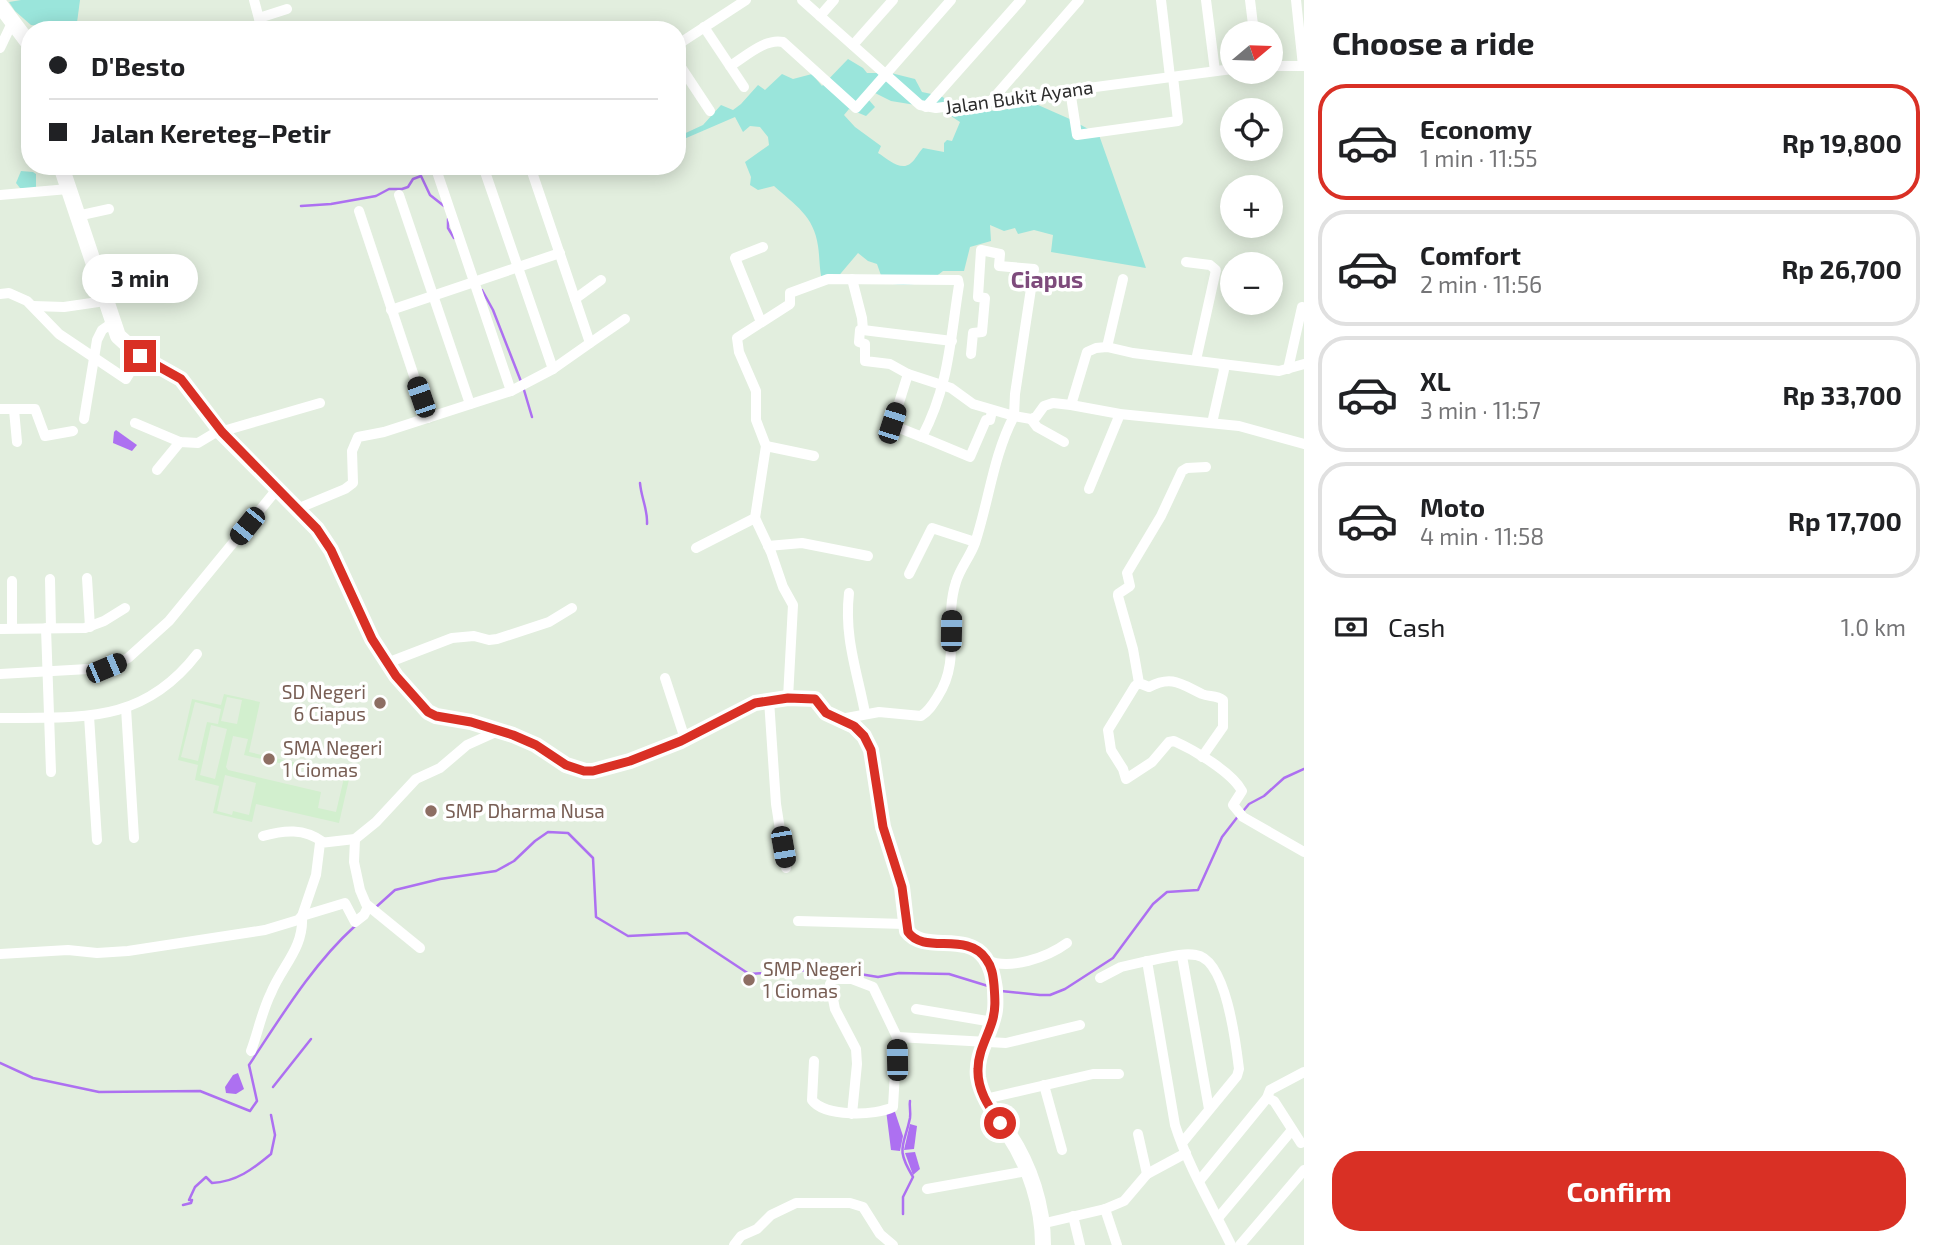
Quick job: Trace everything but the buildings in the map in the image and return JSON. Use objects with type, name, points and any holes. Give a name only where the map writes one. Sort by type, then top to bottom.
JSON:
[{"type":"street","points":[[254,0],[259,21]]},
{"type":"street","points":[[686,38],[746,0]]},
{"type":"street","name":"Jalan Bukit Ayana","points":[[802,0],[920,105],[926,107],[936,108],[1220,70]]},
{"type":"street","points":[[820,16],[834,0]]},
{"type":"street","points":[[853,45],[893,0]]},
{"type":"street","points":[[730,66],[765,44],[783,42],[856,108],[951,0]]},
{"type":"street","points":[[926,107],[1021,0]]},
{"type":"street","points":[[991,101],[1079,0]]},
{"type":"street","points":[[1070,90],[1077,135],[1178,121],[1161,0]]},
{"type":"street","points":[[1206,0],[1214,71]]},
{"type":"street","points":[[1250,0],[1253,21]]},
{"type":"street","points":[[1283,66],[1303,66],[1297,0]]},
{"type":"street","points":[[0,5],[21,34]]},
{"type":"street","points":[[265,21],[287,9]]},
{"type":"street","points":[[0,48],[12,23]]},
{"type":"street","points":[[704,27],[744,87]]},
{"type":"street","points":[[686,75],[710,111]]},
{"type":"street","points":[[64,175],[118,336],[140,356],[181,379],[222,432],[299,508],[324,538],[372,639],[387,663],[428,712],[524,739],[566,765],[584,771],[607,769],[685,738],[746,706],[769,700],[815,699],[826,713],[859,731],[871,750],[883,827],[902,887],[905,924],[911,936],[918,940],[964,944],[978,951],[990,967],[996,999],[993,1022],[984,1042],[978,1069],[985,1099],[1013,1141],[1035,1190],[1042,1245]]},
{"type":"street","points":[[438,175],[511,391]]},
{"type":"street","points":[[486,175],[552,369]]},
{"type":"street","points":[[533,175],[590,343]]},
{"type":"street","points":[[0,195],[68,189]]},
{"type":"street","points":[[399,195],[470,404]]},
{"type":"street","points":[[77,216],[109,209]]},
{"type":"street","points":[[359,211],[428,418]]},
{"type":"street","points":[[761,322],[735,258],[763,247]]},
{"type":"street","points":[[841,719],[879,712],[921,716],[929,710],[943,688],[951,668],[951,611],[954,591],[958,576],[975,542],[998,454],[1014,416],[1014,394],[1034,269],[999,265],[1000,254],[981,250],[978,297],[985,298],[985,319],[982,332],[973,333],[971,354]]},
{"type":"street","points":[[391,310],[559,253]]},
{"type":"street","points":[[1186,262],[1210,265],[1216,270],[1196,360]]},
{"type":"street","points":[[788,698],[793,605],[755,518],[766,446],[757,420],[756,391],[739,352],[737,338],[790,304],[790,293],[828,279],[958,280],[960,285],[952,341],[943,384],[934,413],[922,437]]},
{"type":"street","points":[[852,279],[863,330]]},
{"type":"street","points":[[1107,347],[1123,279]]},
{"type":"street","points":[[575,299],[601,281]]},
{"type":"street","points":[[0,294],[17,295],[33,306],[59,334],[126,379],[140,356]]},
{"type":"street","points":[[33,306],[64,306],[105,301]]},
{"type":"street","points":[[1287,369],[1302,307]]},
{"type":"street","points":[[299,508],[353,483],[352,451],[358,437],[376,435],[511,391],[552,369],[625,319]]},
{"type":"street","points":[[84,419],[92,358],[99,333],[112,323]]},
{"type":"street","points":[[952,341],[860,330],[859,342],[865,344],[865,361],[888,363],[908,374],[943,384],[972,404],[1031,419],[1037,427],[1064,442]]},
{"type":"street","points":[[1071,405],[1087,352],[1096,348],[1107,347],[1133,353],[1269,370],[1287,369],[1304,363]]},
{"type":"street","points":[[1212,423],[1224,370],[1222,364]]},
{"type":"street","points":[[908,374],[892,425],[971,457],[992,411]]},
{"type":"street","points":[[135,423],[180,442],[198,443],[213,434],[320,403]]},
{"type":"street","points":[[1031,419],[1046,405],[1071,405],[1121,414],[1239,426],[1304,444]]},
{"type":"street","points":[[0,409],[35,409],[44,436],[73,431]]},
{"type":"street","points":[[14,410],[17,442]]},
{"type":"street","points":[[1089,489],[1121,414]]},
{"type":"street","points":[[157,470],[180,442]]},
{"type":"street","points":[[766,446],[814,456]]},
{"type":"street","points":[[1139,683],[1118,594],[1130,586],[1128,573],[1161,516],[1182,471],[1187,468],[1206,467]]},
{"type":"street","points":[[0,674],[106,668],[128,658],[169,621],[278,488]]},
{"type":"street","points":[[696,548],[755,518]]},
{"type":"street","points":[[909,574],[932,528],[975,542]]},
{"type":"street","points":[[768,546],[802,543],[868,556]]},
{"type":"street","points":[[87,578],[90,626]]},
{"type":"street","points":[[50,579],[47,673],[51,772]]},
{"type":"street","points":[[12,581],[12,628]]},
{"type":"street","points":[[849,593],[849,646],[864,713]]},
{"type":"street","points":[[0,629],[90,626],[125,608]]},
{"type":"street","points":[[387,663],[452,638],[474,636],[497,639],[549,622],[572,608]]},
{"type":"street","points":[[0,718],[112,713],[166,687],[197,654]]},
{"type":"street","points":[[665,678],[685,738]]},
{"type":"street","points":[[1139,683],[1149,687],[1158,682],[1182,683],[1203,694],[1223,700],[1223,727],[1202,757]]},
{"type":"street","points":[[1139,683],[1108,730],[1111,750],[1126,779],[1152,762],[1170,741],[1202,757],[1241,788],[1241,794],[1233,803],[1240,813],[1304,852]]},
{"type":"street","points":[[769,700],[776,804],[786,868]]},
{"type":"street","points":[[126,708],[134,838]]},
{"type":"street","points":[[89,716],[97,840]]},
{"type":"street","points":[[263,836],[287,829],[314,835],[323,842],[355,839],[376,822],[416,779],[440,768],[467,745],[498,731]]},
{"type":"street","points":[[355,839],[354,862],[360,890],[368,907],[421,948]]},
{"type":"street","points":[[251,1052],[269,997],[299,946],[302,916],[316,875],[319,848],[323,842]]},
{"type":"street","points":[[0,954],[68,950],[97,953],[128,951],[265,930],[345,903],[355,922],[364,915],[368,907]]},
{"type":"street","points":[[798,921],[905,924]]},
{"type":"street","points":[[990,967],[1053,953],[1067,943]]},
{"type":"street","points":[[1041,1224],[1105,1209],[1129,1198],[1147,1174],[1184,1148],[1209,1109],[1239,1073],[1234,1033],[1225,997],[1210,964],[1196,955],[1182,956],[1121,967],[1100,978]]},
{"type":"street","points":[[1182,956],[1209,1109]]},
{"type":"street","points":[[1147,961],[1174,1119],[1184,1148],[1231,1245]]},
{"type":"street","points":[[814,1061],[813,1102],[818,1106],[852,1114],[875,1114],[893,1107],[897,1037],[873,988],[852,979],[833,979],[830,982],[835,1009],[856,1049],[852,1114]]},
{"type":"street","points":[[916,1009],[993,1022]]},
{"type":"street","points":[[897,1037],[1017,1042],[1080,1024]]},
{"type":"street","points":[[1200,1180],[1267,1098],[1270,1090],[1304,1072]]},
{"type":"street","points":[[985,1099],[1093,1073],[1119,1074]]},
{"type":"street","points":[[1044,1085],[1062,1150]]},
{"type":"street","points":[[1267,1098],[1274,1101],[1301,1143]]},
{"type":"street","points":[[1218,1218],[1292,1130]]},
{"type":"street","points":[[1138,1134],[1147,1174]]},
{"type":"street","points":[[1240,1245],[1304,1170]]},
{"type":"street","points":[[928,1189],[1027,1171]]},
{"type":"street","points":[[734,1245],[741,1236],[757,1229],[771,1215],[786,1207],[808,1202],[863,1206],[880,1234],[893,1245]]},
{"type":"street","points":[[1105,1209],[1116,1245]]},
{"type":"street","points":[[1073,1216],[1080,1245]]},
{"type":"shaded area","points":[[80,0],[77,21],[26,21],[9,2]]},
{"type":"shaded area","points":[[848,59],[867,73],[891,73],[915,79],[922,92],[941,96],[965,112],[1004,110],[1029,101],[1099,135],[1146,268],[1051,252],[1053,235],[1034,230],[1018,234],[1015,228],[1004,231],[990,225],[991,241],[970,247],[964,271],[943,271],[915,284],[898,285],[883,281],[877,264],[858,253],[836,279],[823,284],[816,236],[808,219],[774,186],[758,190],[750,185],[751,177],[745,162],[769,145],[768,137],[760,127],[750,126],[743,132],[735,117],[686,138],[686,133],[703,125],[721,105],[733,110],[758,85],[765,90],[782,74],[793,79],[812,74],[822,86]],"holes":[[[871,91],[891,101],[940,109],[960,122],[952,141],[947,140],[944,143],[944,152],[923,148],[911,163],[903,166],[878,153],[881,146],[855,127],[844,115],[849,109],[866,116],[875,107],[868,99]]]},
{"type":"shaded area","points":[[21,171],[21,175],[36,175],[36,190],[20,188],[16,183]]},
{"type":"shaded area","points":[[116,430],[137,445],[132,451],[113,443]]},
{"type":"shaded area","name":"SMA Negeri 1 Ciomas","points":[[224,694],[260,702],[249,752],[350,775],[339,823],[256,804],[252,822],[213,813],[219,786],[195,780],[198,765],[178,760],[192,699],[221,705]],"holes":[[[227,697],[242,700],[237,724],[221,721]],[[195,702],[221,709],[218,724],[207,722],[198,761],[181,757]],[[211,725],[227,729],[215,779],[200,775]],[[233,736],[248,739],[244,755],[344,778],[336,812],[318,808],[321,792],[228,770],[226,767]],[[225,775],[256,783],[249,815],[233,811],[232,815],[217,811]]]},
{"type":"shaded area","points":[[238,1073],[244,1089],[236,1094],[226,1093],[225,1087],[233,1075]]},
{"type":"shaded area","points":[[894,1109],[903,1136],[900,1151],[891,1150],[886,1110]]},
{"type":"shaded area","points":[[910,1124],[917,1126],[914,1149],[904,1150]]},
{"type":"shaded area","points":[[915,1152],[920,1169],[913,1175],[905,1153]]},
{"type":"waterway","points":[[301,206],[376,196],[389,189],[408,187],[413,179],[421,176],[430,195],[444,206]]},
{"type":"waterway","points":[[448,219],[448,228],[454,238]]},
{"type":"waterway","points":[[482,290],[493,310],[522,384]]},
{"type":"waterway","points":[[524,390],[532,417]]},
{"type":"waterway","points":[[640,483],[647,524]]},
{"type":"waterway","points":[[1244,810],[1284,778],[1304,769]]},
{"type":"waterway","points":[[1001,991],[1050,995],[1065,989],[1113,958],[1153,904],[1167,892],[1198,890],[1222,837],[1239,815]]},
{"type":"waterway","points":[[375,908],[395,890],[440,879],[496,871],[514,861],[548,832],[568,833],[593,858],[596,917],[628,936],[687,933],[749,974],[829,969],[878,977],[899,973],[949,974],[988,986]]},
{"type":"waterway","points":[[0,1063],[33,1078],[99,1092],[200,1091],[250,1111],[257,1101],[249,1065],[311,974],[355,926]]},
{"type":"waterway","points":[[273,1087],[311,1039]]},
{"type":"waterway","points":[[900,1072],[901,1054]]},
{"type":"waterway","points":[[903,1214],[903,1197],[913,1177],[903,1153],[910,1118],[910,1101]]},
{"type":"waterway","points":[[183,1205],[191,1203],[192,1200],[189,1200],[195,1187],[206,1177],[212,1183],[229,1180],[251,1170],[271,1154],[275,1135],[271,1115]]},
{"type":"place","name":"SD Negeri 6 Ciapus","points":[[380,703]]},
{"type":"place","name":"SMA Negeri 1 Ciomas","points":[[269,759]]},
{"type":"place","name":"SMP Dharma Nusa","points":[[431,811]]},
{"type":"place","name":"SMP Negeri 1 Ciomas","points":[[749,980]]},
{"type":"district","name":"Ciapus","points":[[1047,280]]},
{"type":"route","points":[[140,356],[181,379],[222,432],[310,520],[331,550],[372,639],[396,676],[428,712],[524,739],[566,765],[584,771],[607,769],[646,755],[681,741],[760,701],[815,699],[826,713],[854,726],[864,736],[874,760],[883,827],[902,887],[908,932],[918,940],[926,942],[964,944],[971,947],[984,956],[991,968],[996,1009],[980,1052],[978,1078],[985,1099],[1000,1123]]}]
